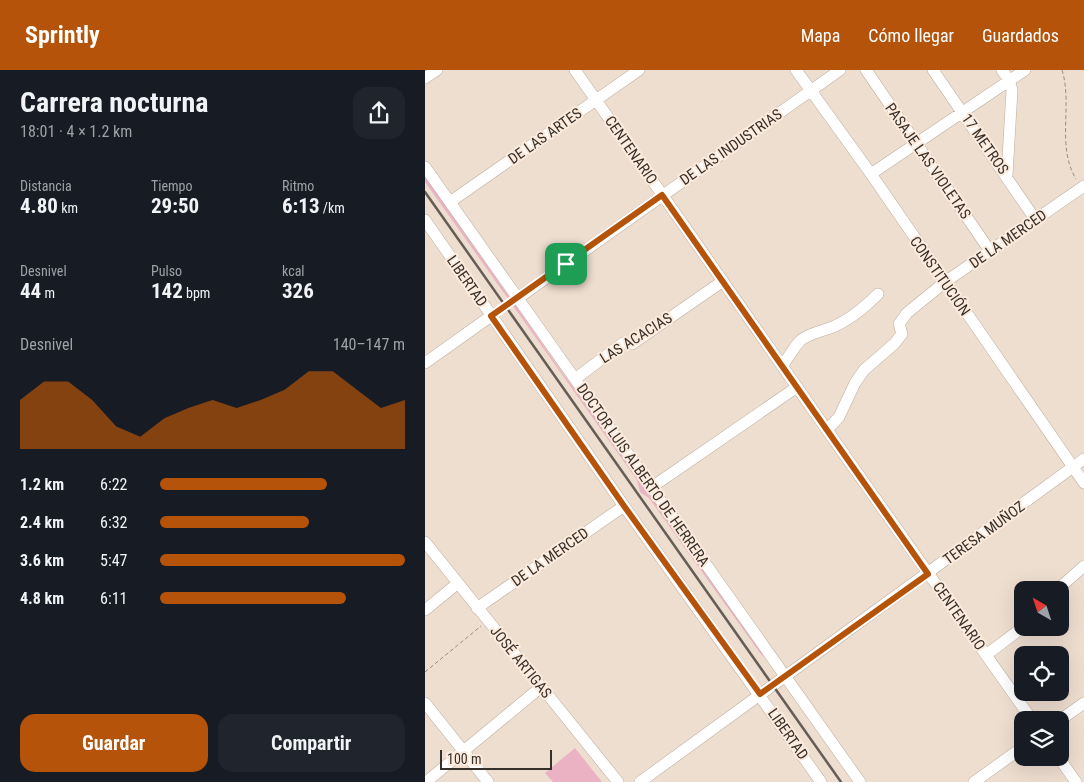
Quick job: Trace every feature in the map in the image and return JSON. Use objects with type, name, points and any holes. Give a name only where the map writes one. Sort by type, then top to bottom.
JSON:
[{"type":"street","points":[[425,78],[437,70]]},
{"type":"street","name":"CENTENARIO","points":[[575,70],[1026,711]]},
{"type":"street","name":"DE LAS ARTES","points":[[450,202],[639,70]]},
{"type":"street","name":"CONSTITUCIÓN","points":[[796,70],[871,174],[1084,483]]},
{"type":"street","name":"DE LAS INDUSTRIAS","points":[[518,298],[840,70]]},
{"type":"street","name":"PASAJE LAS VIOLETAS","points":[[866,70],[990,251]]},
{"type":"street","name":"17 METROS","points":[[933,70],[1007,175],[1035,219]]},
{"type":"street","points":[[1002,70],[1009,80],[1012,90],[1007,175]]},
{"type":"street","points":[[871,174],[1025,70]]},
{"type":"street","name":"DOCTOR LUIS ALBERTO DE HERRERA","points":[[425,168],[861,782]]},
{"type":"street","name":"DE LA MERCED","points":[[827,430],[839,418],[855,383],[864,370],[894,344],[901,334],[899,324],[907,313],[945,282],[1083,187]]},
{"type":"street","name":"LIBERTAD","points":[[425,220],[624,506],[821,782]]},
{"type":"street","name":"LAS ACACIAS","points":[[575,379],[623,342],[632,344],[723,281]]},
{"type":"street","points":[[782,366],[798,342],[810,334],[846,320],[864,308],[878,294]]},
{"type":"street","points":[[425,363],[491,316]]},
{"type":"street","points":[[652,487],[797,388]]},
{"type":"street","name":"TERESA MUÑOZ","points":[[640,782],[1084,459]]},
{"type":"street","name":"DE LA MERCED","points":[[477,608],[624,506]]},
{"type":"street","name":"JOSÉ ARTIGAS","points":[[425,542],[617,782]]},
{"type":"street","points":[[1067,581],[1084,566]]},
{"type":"street","points":[[425,610],[458,583]]},
{"type":"street","points":[[986,655],[1014,634]]},
{"type":"street","points":[[426,782],[541,687]]},
{"type":"street","points":[[1069,714],[1084,703]]},
{"type":"street","points":[[425,704],[488,782]]},
{"type":"street","points":[[974,782],[1014,753]]},
{"type":"street","points":[[1065,766],[1076,782]]},
{"type":"path","points":[[1062,70],[1066,97],[1068,164],[1083,187]]},
{"type":"path","points":[[491,316],[518,298]]},
{"type":"path","points":[[425,672],[487,621]]},
{"type":"shaded area","points":[[425,176],[564,375],[771,658],[768,661],[760,653],[649,498],[640,492],[637,480],[425,182]]},
{"type":"shaded area","points":[[575,748],[602,782],[553,782],[545,773]]},
{"type":"railway","points":[[425,192],[841,782]]},
{"type":"route","points":[[662,195],[928,574],[760,694],[624,506],[491,316],[566,264],[662,195]]}]
